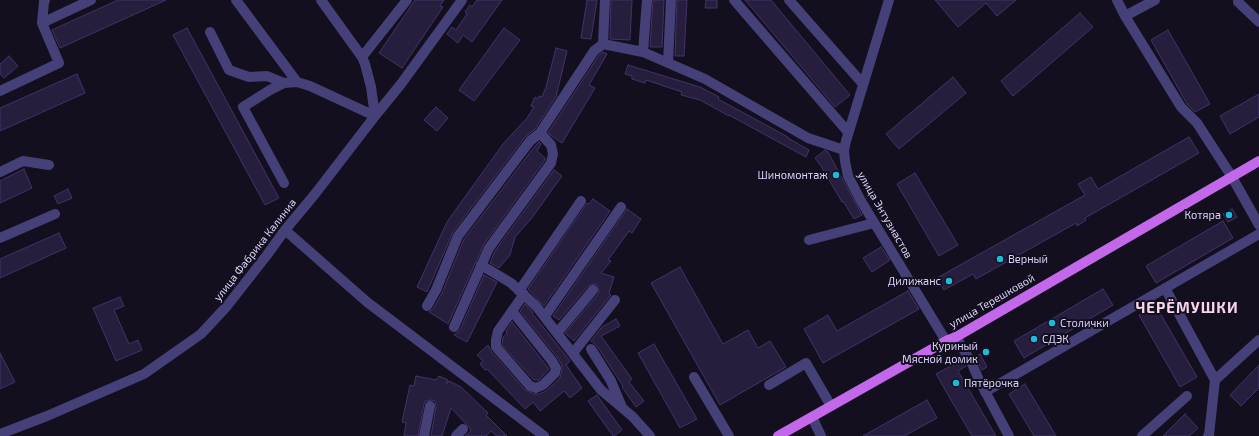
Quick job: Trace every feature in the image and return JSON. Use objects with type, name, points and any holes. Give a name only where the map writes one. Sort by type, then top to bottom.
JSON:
[{"type":"main road","name":"улица Терешковой","points":[[778,436],[946,341],[956,337],[1259,161]]},
{"type":"street","points":[[0,90],[59,63],[42,23],[45,0]]},
{"type":"street","points":[[42,23],[91,0]]},
{"type":"street","points":[[236,0],[297,82]]},
{"type":"street","points":[[321,0],[362,57],[371,87],[375,116]]},
{"type":"street","points":[[362,57],[407,0]]},
{"type":"street","name":"улица Фабрика Калиниа","points":[[0,434],[47,416],[144,374],[201,334],[227,306],[267,256],[285,230],[401,84],[462,0]]},
{"type":"street","points":[[603,44],[605,0]]},
{"type":"street","points":[[643,52],[647,0]]},
{"type":"street","points":[[668,63],[671,0]]},
{"type":"street","points":[[734,0],[848,132]]},
{"type":"street","points":[[789,0],[863,84]]},
{"type":"street","name":"улица Энтузиастов","points":[[889,0],[848,132],[844,150],[845,161],[848,176],[874,223],[946,341]]},
{"type":"street","points":[[1117,0],[1125,16],[1181,107],[1197,123],[1232,177],[1259,225]]},
{"type":"street","points":[[1125,16],[1155,0]]},
{"type":"street","points":[[1238,0],[1238,2],[1259,22]]},
{"type":"street","points":[[210,32],[229,70],[249,78],[267,76],[284,83]]},
{"type":"street","points":[[427,306],[436,290],[458,236],[530,141],[540,133],[594,51],[603,44],[643,52],[705,79],[808,138],[844,150]]},
{"type":"street","points":[[284,183],[242,107],[284,83],[297,82],[310,86],[375,116]]},
{"type":"street","points":[[454,326],[489,248],[551,163],[553,154],[551,145],[540,133]]},
{"type":"street","points":[[0,172],[23,161],[49,165]]},
{"type":"street","points":[[512,311],[556,368],[555,373],[543,386],[536,388],[530,386],[496,346],[496,340],[498,331],[512,311],[521,293],[581,201]]},
{"type":"street","points":[[545,316],[621,207]]},
{"type":"street","points":[[0,238],[56,214]]},
{"type":"street","points":[[809,240],[874,223]]},
{"type":"street","points":[[285,230],[367,302],[544,436]]},
{"type":"street","points":[[985,392],[1259,234]]},
{"type":"street","points":[[481,265],[511,283],[536,306],[601,390],[623,408],[650,436]]},
{"type":"street","points":[[1165,288],[1215,380],[1208,436]]},
{"type":"street","points":[[557,333],[593,290]]},
{"type":"street","points":[[573,353],[615,300]]},
{"type":"street","points":[[956,337],[972,364],[985,392],[1009,436]]},
{"type":"street","points":[[1215,380],[1259,340]]},
{"type":"street","points":[[591,349],[611,381],[623,408]]},
{"type":"street","points":[[769,385],[806,363],[830,406]]},
{"type":"street","points":[[694,377],[729,436]]},
{"type":"street","points":[[1142,436],[1187,396]]},
{"type":"street","points":[[424,436],[430,406]]},
{"type":"street","points":[[812,417],[821,436]]},
{"type":"building","points":[[118,0],[166,0],[60,48],[52,30]]},
{"type":"building","points":[[415,0],[444,0],[440,6],[443,7],[402,68],[379,53]]},
{"type":"building","points":[[477,0],[502,0],[472,42],[463,35],[458,43],[447,34],[452,27],[456,30],[467,14],[465,12],[470,5],[472,7]]},
{"type":"building","points":[[587,0],[597,0],[591,39],[581,38]]},
{"type":"building","points":[[611,0],[632,0],[630,40],[610,39]]},
{"type":"building","points":[[653,0],[664,0],[662,47],[650,47]]},
{"type":"building","points":[[677,0],[687,0],[684,56],[675,56]]},
{"type":"building","points":[[706,0],[717,0],[717,8],[705,8]]},
{"type":"building","points":[[745,0],[771,0],[850,95],[835,107]]},
{"type":"building","points":[[935,0],[1016,0],[997,16],[986,3],[958,27]]},
{"type":"building","points":[[1080,13],[1093,27],[1013,96],[1001,81]]},
{"type":"building","points":[[187,28],[279,198],[265,205],[173,35]]},
{"type":"building","points":[[504,28],[520,40],[474,101],[459,90]]},
{"type":"building","points":[[1168,30],[1210,104],[1195,112],[1187,104],[1151,40]]},
{"type":"building","points":[[556,48],[567,51],[556,97],[535,129],[525,137],[453,232],[427,292],[417,287],[447,222],[503,144],[527,118],[534,107],[531,106],[535,97],[538,99],[539,96],[542,97]]},
{"type":"building","points":[[603,52],[607,54],[589,85],[595,88],[562,143],[548,133],[599,55]]},
{"type":"building","points":[[9,56],[18,66],[4,78],[0,74],[0,64]]},
{"type":"building","points":[[628,65],[700,87],[719,97],[718,99],[809,150],[806,157],[700,100],[681,95],[682,92],[646,80],[645,83],[632,79],[632,76],[625,74]]},
{"type":"building","points":[[77,74],[85,93],[0,131],[0,108]]},
{"type":"building","points":[[953,77],[966,93],[899,149],[886,134]]},
{"type":"building","points":[[1259,94],[1259,117],[1230,134],[1220,116]]},
{"type":"building","points":[[436,107],[448,118],[437,131],[424,120]]},
{"type":"building","points":[[1189,137],[1199,153],[1085,218],[1086,220],[1077,226],[1076,223],[976,279],[973,274],[944,290],[937,278],[1085,195],[1078,184],[1091,177],[1098,189]]},
{"type":"building","points":[[539,142],[541,144],[537,151],[545,158],[545,160],[484,244],[448,324],[429,312],[433,309],[442,293],[464,239]]},
{"type":"building","points":[[825,150],[828,152],[862,215],[854,219],[815,158]]},
{"type":"building","points":[[24,169],[32,188],[0,203],[0,181]]},
{"type":"building","points":[[554,170],[562,176],[531,219],[515,237],[510,255],[499,268],[490,263],[495,251]]},
{"type":"building","points":[[915,173],[958,245],[939,256],[897,184]]},
{"type":"building","points":[[68,189],[72,198],[58,204],[54,196]]},
{"type":"building","points":[[593,199],[610,211],[544,306],[528,289],[587,203],[589,204]]},
{"type":"building","points":[[627,209],[641,219],[632,233],[629,231],[608,260],[611,261],[601,273],[614,277],[609,293],[611,295],[574,341],[565,333],[598,294],[599,291],[597,285],[594,284],[588,286],[559,320],[553,316]]},
{"type":"building","points":[[1232,209],[1237,217],[1228,222],[1223,214]]},
{"type":"building","points":[[1223,221],[1233,238],[1156,283],[1146,266]]},
{"type":"building","points":[[59,233],[66,248],[0,278],[0,259]]},
{"type":"building","points":[[881,247],[890,260],[872,272],[863,258]]},
{"type":"building","points":[[680,267],[723,344],[748,330],[758,348],[770,341],[786,367],[720,405],[651,283]]},
{"type":"building","points":[[484,275],[497,282],[467,342],[454,335],[460,330]]},
{"type":"building","points":[[1103,289],[1113,305],[1024,358],[1014,341]]},
{"type":"building","points":[[908,291],[919,309],[823,363],[804,329],[828,315],[837,331]]},
{"type":"building","points":[[120,297],[124,306],[114,310],[129,344],[138,340],[142,350],[116,361],[93,308]]},
{"type":"building","points":[[525,304],[570,361],[566,365],[582,388],[570,398],[564,391],[540,411],[533,402],[525,409],[487,369],[485,370],[480,364],[483,361],[477,355],[488,345],[491,351],[525,390],[534,394],[539,394],[546,391],[560,378],[562,365],[520,311]]},
{"type":"building","points":[[1156,306],[1197,377],[1180,387],[1139,315]]},
{"type":"building","points":[[616,319],[620,326],[601,336],[632,379],[629,382],[644,401],[636,407],[597,346],[591,341],[602,327]]},
{"type":"building","points":[[512,322],[549,369],[539,380],[534,380],[502,345],[503,337],[507,334],[506,331]]},
{"type":"building","points":[[654,344],[697,419],[680,428],[638,353]]},
{"type":"building","points":[[0,353],[15,382],[0,389]]},
{"type":"building","points":[[980,354],[987,367],[982,370],[975,357]]},
{"type":"building","points":[[962,360],[966,366],[958,371],[996,436],[972,436],[936,374]]},
{"type":"building","points":[[1259,365],[1259,388],[1241,406],[1230,395]]},
{"type":"building","points":[[416,376],[436,380],[439,376],[448,380],[446,384],[449,381],[461,387],[488,413],[486,415],[507,436],[497,436],[491,431],[486,436],[465,436],[471,431],[469,427],[451,408],[442,436],[431,436],[436,407],[435,401],[431,400],[425,401],[418,436],[404,436],[406,423],[402,422],[410,385],[414,386]]},
{"type":"building","points":[[1025,384],[1056,436],[1034,436],[1009,394]]},
{"type":"building","points":[[597,395],[622,430],[614,436],[588,401]]},
{"type":"building","points":[[927,400],[937,418],[904,436],[863,436]]},
{"type":"building","points":[[1185,414],[1198,428],[1189,436],[1163,436]]},
{"type":"place","name":"Шиномонтаж","points":[[836,175]]},
{"type":"place","name":"Котяра","points":[[1229,215]]},
{"type":"place","name":"Верный","points":[[1000,259]]},
{"type":"place","name":"Дилижанс","points":[[949,281]]},
{"type":"place","name":"Столички","points":[[1052,323]]},
{"type":"place","name":"СДЭК","points":[[1034,339]]},
{"type":"place","name":"Куриный Мясной домик","points":[[986,352]]},
{"type":"place","name":"Пятёрочка","points":[[956,383]]},
{"type":"district","name":"ЧЕРЁМУШКИ","points":[[1187,308]]}]
